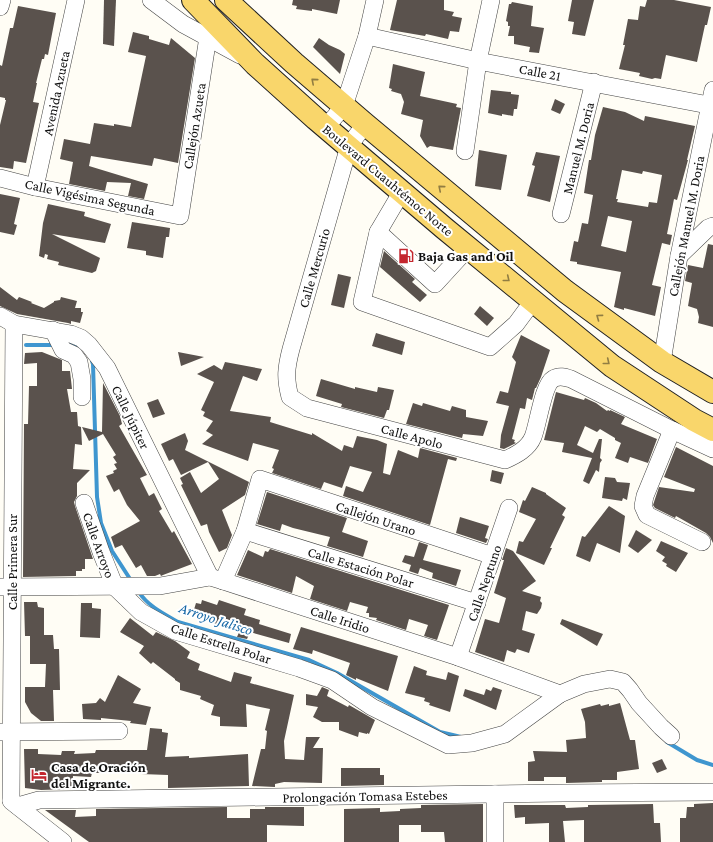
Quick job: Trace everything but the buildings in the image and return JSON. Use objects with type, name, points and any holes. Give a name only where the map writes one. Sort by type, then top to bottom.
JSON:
[{"type":"main road","name":"Boulevard Cuauhtémoc Norte","points":[[193,0],[255,64],[401,193],[612,366],[694,420],[713,430]]},
{"type":"main road","name":"Boulevard Cuauhtémoc Norte","points":[[226,0],[294,63],[344,106],[565,291],[662,362],[713,392]]},
{"type":"street","points":[[0,7],[2,0]]},
{"type":"street","name":"Avenida Azueta","points":[[35,187],[76,0]]},
{"type":"street","points":[[151,0],[183,24],[255,64]]},
{"type":"street","points":[[326,127],[344,106],[367,36],[375,0]]},
{"type":"street","points":[[465,151],[478,60],[491,0]]},
{"type":"street","name":"Calle 21","points":[[367,36],[478,60],[594,82],[712,100]]},
{"type":"street","name":"Callejón Azueta","points":[[180,216],[208,37]]},
{"type":"street","name":"Manuel M. Doria","points":[[561,214],[594,82]]},
{"type":"street","name":"Callejón Manuel M. Doria","points":[[662,362],[679,256],[712,100]]},
{"type":"street","name":"Calle Mercurio","points":[[307,408],[290,397],[286,382],[286,368],[348,146],[365,124]]},
{"type":"street","name":"Calle Vigésima Segunda","points":[[0,178],[35,187],[180,216]]},
{"type":"street","points":[[401,193],[378,232],[362,302],[490,347],[516,324],[533,301]]},
{"type":"street","points":[[679,256],[708,228],[713,226]]},
{"type":"street","points":[[378,232],[435,284],[468,248]]},
{"type":"street","name":"Calle Júpiter","points":[[7,320],[58,340],[71,334],[81,338],[93,349],[107,368],[216,579]]},
{"type":"street","name":"Calle Primera Sur","points":[[7,320],[6,732],[10,800]]},
{"type":"street","points":[[58,340],[80,362],[82,397]]},
{"type":"street","name":"Calle Apolo","points":[[307,408],[505,460],[517,455],[526,448],[533,438],[547,386],[552,379],[562,376],[571,378],[672,430]]},
{"type":"street","points":[[702,542],[647,515],[643,506],[645,496],[672,430],[713,450]]},
{"type":"street","name":"Callejón Urano","points":[[246,531],[260,479],[493,556]]},
{"type":"street","name":"Calle Arroyo","points":[[84,503],[101,552],[118,587]]},
{"type":"street","name":"Calle Neptuno","points":[[458,657],[509,508]]},
{"type":"street","points":[[216,579],[246,531]]},
{"type":"street","name":"Calle Estación Polar","points":[[246,531],[477,603]]},
{"type":"street","name":"Calle Iridio","points":[[118,587],[160,586],[216,579],[458,657],[560,694]]},
{"type":"street","points":[[6,587],[118,587]]},
{"type":"street","name":"Calle Estrella Polar","points":[[118,587],[141,612],[175,630],[299,668],[332,680],[372,707],[448,745],[472,743],[505,734],[560,694]]},
{"type":"street","points":[[560,694],[584,684],[610,679],[623,682],[639,703],[670,736]]},
{"type":"street","points":[[6,732],[119,732]]},
{"type":"street","name":"Prolongación Tomasa Estebes","points":[[10,800],[713,792]]},
{"type":"street","points":[[495,794],[496,842]]},
{"type":"street","points":[[10,800],[63,842]]},
{"type":"waterway","name":"Arroyo Jalisco","points":[[67,344],[81,348]]},
{"type":"waterway","name":"Arroyo Jalisco","points":[[26,345],[56,345]]},
{"type":"waterway","name":"Arroyo Jalisco","points":[[92,361],[97,497],[101,523],[112,551],[132,582]]},
{"type":"waterway","name":"Arroyo Jalisco","points":[[138,591],[151,605],[178,622],[309,660],[337,673],[440,732],[461,737]]},
{"type":"waterway","name":"Arroyo Jalisco","points":[[667,742],[697,760],[713,765]]},
{"type":"place","name":"Baja Gas and Oil","points":[[406,256]]},
{"type":"place","name":"Casa de Oración del Migrante.","points":[[39,775]]}]
